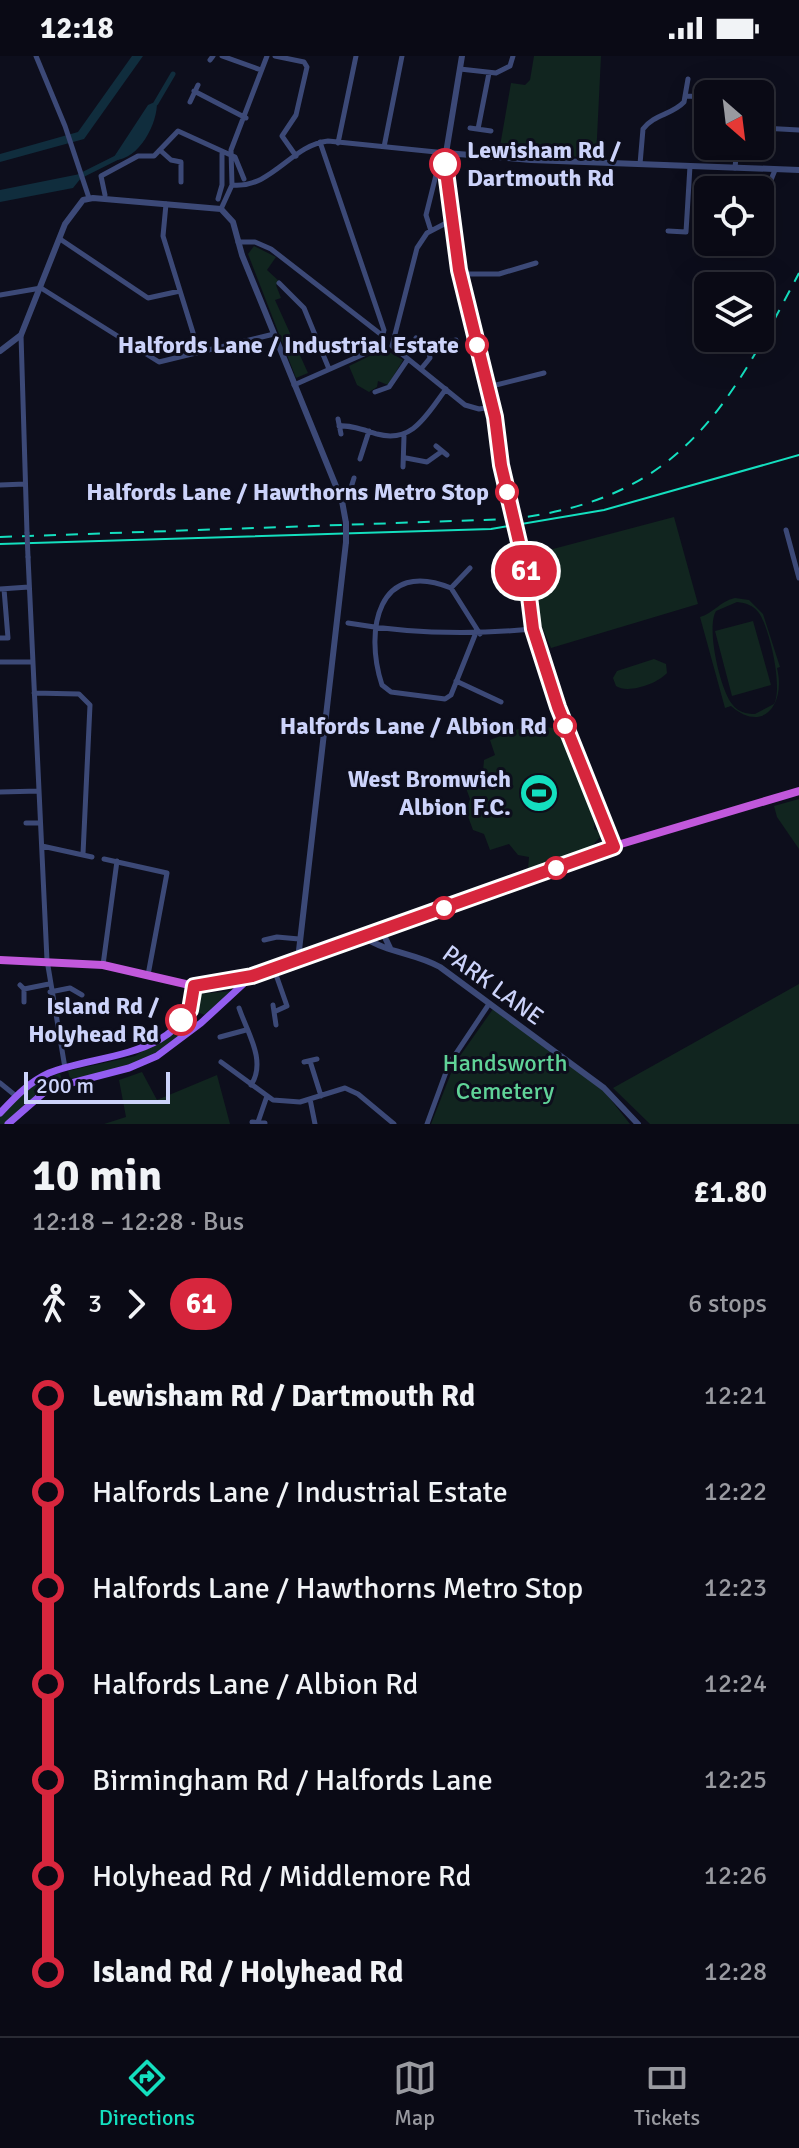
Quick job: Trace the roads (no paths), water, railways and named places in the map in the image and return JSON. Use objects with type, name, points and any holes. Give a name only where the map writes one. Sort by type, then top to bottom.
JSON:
[{"type":"highway","points":[[0,960],[103,965],[194,986],[252,976],[614,847],[735,807],[799,791]]},
{"type":"main road","points":[[8,1124],[42,1092],[67,1082],[144,1063],[188,1033],[252,976]]},
{"type":"main road","points":[[0,1113],[16,1096],[43,1076],[132,1052],[157,1040],[190,1010],[194,986]]},
{"type":"main road","points":[[190,1010],[199,1019],[206,1018]]},
{"type":"main road","points":[[181,1020],[188,1023],[188,1033]]},
{"type":"main road","points":[[65,1068],[67,1082]]},
{"type":"street","points":[[36,56],[65,126],[89,198]]},
{"type":"street","points":[[222,56],[261,70]]},
{"type":"street","points":[[218,199],[226,155],[246,118],[267,56]]},
{"type":"street","points":[[275,56],[304,62],[307,67],[296,115],[282,136],[296,156]]},
{"type":"street","points":[[338,143],[356,56]]},
{"type":"street","points":[[384,147],[402,56]]},
{"type":"street","points":[[462,56],[446,153],[451,224],[460,274],[502,441],[505,475],[533,629],[558,707],[614,847]]},
{"type":"street","points":[[460,69],[489,73],[505,70],[513,56]]},
{"type":"street","points":[[478,129],[489,73]]},
{"type":"street","points":[[640,164],[643,129],[654,118],[679,107],[687,96],[688,79]]},
{"type":"street","points":[[190,102],[198,85]]},
{"type":"street","points":[[194,91],[246,118]]},
{"type":"street","points":[[687,96],[694,96]]},
{"type":"street","points":[[105,195],[101,176],[138,156],[154,156],[179,128],[237,160],[244,179]]},
{"type":"street","points":[[470,128],[491,131]]},
{"type":"street","points":[[774,129],[799,130]]},
{"type":"street","points":[[294,385],[376,348],[383,336],[380,315],[320,142]]},
{"type":"street","points":[[232,185],[249,185],[263,179],[320,142],[446,153],[799,170]]},
{"type":"street","points":[[161,151],[171,160],[181,162],[181,182]]},
{"type":"street","points":[[221,209],[232,185],[226,155]]},
{"type":"street","points":[[735,168],[736,160]]},
{"type":"street","points":[[668,231],[686,232],[690,166]]},
{"type":"street","points":[[431,231],[426,215],[438,181],[438,167]]},
{"type":"street","points":[[773,176],[775,170]]},
{"type":"street","points":[[65,1068],[47,960],[29,587],[21,335],[71,213],[78,204],[89,198],[221,209],[233,222],[238,242],[342,501],[346,542],[297,961]]},
{"type":"street","points":[[166,204],[163,236],[199,352]]},
{"type":"street","points":[[451,224],[431,231],[417,248],[392,346],[471,408],[492,407]]},
{"type":"street","points":[[60,239],[148,298],[180,291]]},
{"type":"street","points":[[238,242],[255,242],[271,249],[383,336]]},
{"type":"street","points":[[460,274],[499,274],[536,263]]},
{"type":"street","points":[[279,283],[304,308],[329,369]]},
{"type":"street","points":[[0,295],[41,288],[153,360],[168,361],[274,334]]},
{"type":"street","points":[[279,294],[285,289]]},
{"type":"street","points":[[0,351],[21,335]]},
{"type":"street","points":[[416,338],[428,347],[430,358],[421,369]]},
{"type":"street","points":[[428,347],[453,341],[452,350]]},
{"type":"street","points":[[380,381],[378,391],[389,387],[408,359]]},
{"type":"street","points":[[488,387],[544,373]]},
{"type":"street","points":[[341,434],[338,422],[388,437],[404,436],[419,424],[446,389]]},
{"type":"street","points":[[360,459],[369,431]]},
{"type":"street","points":[[403,467],[406,458],[404,436]]},
{"type":"street","points":[[406,458],[427,462],[444,454],[436,446]]},
{"type":"street","points":[[342,501],[349,494],[354,478]]},
{"type":"street","points":[[0,485],[25,484]]},
{"type":"street","points":[[786,530],[796,554],[799,578]]},
{"type":"street","points":[[451,588],[470,568]]},
{"type":"street","points":[[422,579],[451,588],[478,634],[451,695],[440,700],[385,689],[380,681],[375,628],[382,601],[400,584],[422,579]]},
{"type":"street","points":[[0,638],[8,638],[2,589],[29,587]]},
{"type":"street","points":[[348,623],[375,628],[478,634],[533,629]]},
{"type":"street","points":[[0,662],[33,662]]},
{"type":"street","points":[[456,681],[501,702]]},
{"type":"street","points":[[34,693],[79,694],[90,705],[83,854]]},
{"type":"street","points":[[0,792],[39,791]]},
{"type":"street","points":[[26,823],[40,823]]},
{"type":"street","points":[[42,846],[92,857]]},
{"type":"street","points":[[104,859],[167,873],[148,975]]},
{"type":"street","points":[[103,965],[117,861]]},
{"type":"street","points":[[382,931],[386,944],[393,950]]},
{"type":"street","points":[[264,940],[277,937],[299,939]]},
{"type":"street","name":"PARK LANE","points":[[364,937],[431,962],[604,1088],[638,1124]]},
{"type":"street","points":[[274,969],[287,1006],[274,1008],[275,1026],[284,1023]]},
{"type":"street","points":[[24,1002],[22,987],[49,984]]},
{"type":"street","points":[[50,992],[70,988],[82,995]]},
{"type":"street","points":[[427,1124],[449,1064],[489,1004]]},
{"type":"street","points":[[239,1008],[258,1067],[251,1085]]},
{"type":"street","points":[[220,1037],[246,1030]]},
{"type":"street","points":[[311,1061],[321,1096]]},
{"type":"street","points":[[221,1062],[280,1103],[351,1090],[394,1124]]},
{"type":"street","points":[[0,1083],[16,1096]]},
{"type":"street","points":[[258,1122],[267,1096]]},
{"type":"street","points":[[310,1099],[316,1122]]},
{"type":"water","points":[[132,56],[143,56],[84,139],[0,162],[0,154],[78,132]]},
{"type":"water","points":[[157,101],[154,120],[145,140],[130,155],[112,160],[148,105]]},
{"type":"water","points":[[85,173],[73,188],[0,202],[0,190]]},
{"type":"waterway","points":[[156,103],[173,74]]},
{"type":"waterway","points":[[80,176],[118,157]]},
{"type":"tram line","points":[[0,544],[491,529],[604,510],[799,455]]},
{"type":"railway","points":[[0,537],[510,519],[568,509],[617,492],[657,469],[691,440],[721,406],[747,367],[799,273]]},
{"type":"place","name":"Lewisham Rd / Dartmouth Rd","points":[[445,164]]},
{"type":"place","name":"Halfords Lane / Industrial Estate","points":[[477,345]]},
{"type":"place","name":"Halfords Lane / Hawthorns Metro Stop","points":[[507,492]]},
{"type":"place","name":"Halfords Lane / Albion Rd","points":[[565,726]]},
{"type":"place","name":"West Bromwich Albion F.C.","points":[[539,793]]},
{"type":"place","name":"Island Rd / Holyhead Rd","points":[[181,1020]]},
{"type":"park label","name":"Handsworth Cemetery","points":[[505,1077]]}]
